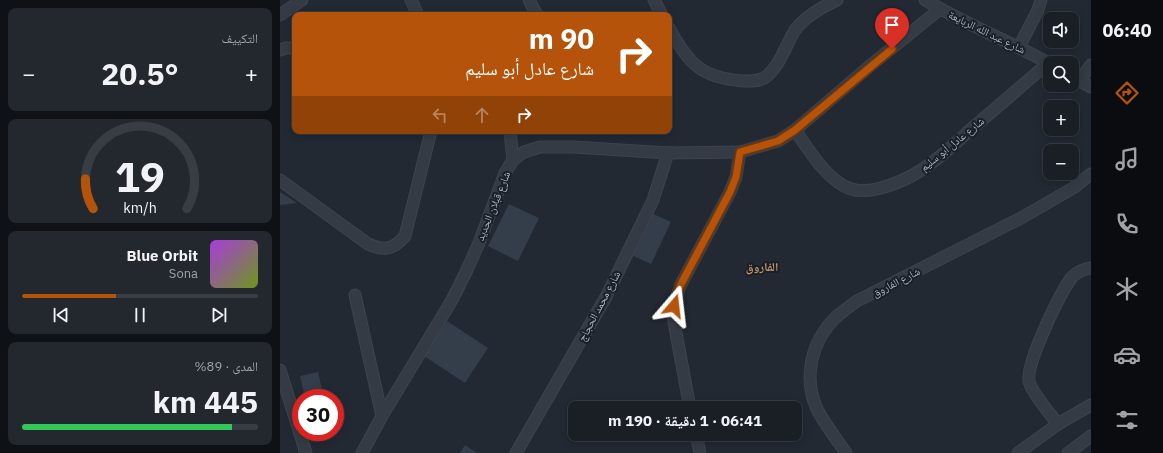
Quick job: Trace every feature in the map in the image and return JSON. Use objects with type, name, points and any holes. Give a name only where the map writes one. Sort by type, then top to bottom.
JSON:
[{"type":"street","points":[[280,15],[302,0]]},
{"type":"street","points":[[411,0],[417,12]]},
{"type":"street","points":[[530,0],[536,12]]},
{"type":"street","points":[[654,0],[660,12]]},
{"type":"street","points":[[672,33],[687,58],[697,67],[713,75],[731,80],[762,80],[776,65],[796,29],[812,14],[837,0]]},
{"type":"street","name":"شارع عبد الله الربايعة","points":[[925,0],[1043,61]]},
{"type":"street","points":[[1019,47],[1038,10],[1041,0]]},
{"type":"street","points":[[689,401],[674,322],[674,306],[680,286],[730,192],[736,177],[740,152],[778,141],[795,130],[871,65],[940,9]]},
{"type":"street","points":[[280,50],[292,48]]},
{"type":"street","points":[[1079,76],[1091,64]]},
{"type":"street","name":"شارع عادل أبو سليم","points":[[795,130],[817,162],[839,182],[852,189],[869,190],[906,178],[930,165],[1043,69]]},
{"type":"street","points":[[1079,81],[1091,88]]},
{"type":"street","points":[[280,180],[368,244],[378,248],[388,248],[398,244],[405,236],[430,134]]},
{"type":"street","points":[[510,134],[513,160]]},
{"type":"street","name":"شارع قبلان الحديد","points":[[362,453],[466,272],[479,243],[505,173],[513,160],[524,152],[540,147],[574,147],[668,153],[740,152]]},
{"type":"street","name":"شارع محمد الحجاج","points":[[516,453],[607,294],[653,200],[668,153]]},
{"type":"street","name":"شارع الفاروق","points":[[846,453],[817,409],[812,392],[810,370],[814,349],[824,331],[836,318],[857,301],[1023,217],[1073,188],[1091,174]]},
{"type":"street","points":[[1058,424],[1031,387],[1029,378],[1030,368],[1059,298],[1073,276],[1079,272],[1091,268]]},
{"type":"street","points":[[355,295],[382,416]]},
{"type":"street","points":[[280,370],[284,397],[306,453]]},
{"type":"street","points":[[1018,453],[1058,424],[1091,405]]},
{"type":"street","points":[[1068,453],[1091,436]]},
{"type":"street","points":[[697,441],[700,453]]},
{"type":"building","points":[[280,192],[297,203],[280,205]]},
{"type":"building","points":[[509,204],[539,218],[518,261],[488,246]]},
{"type":"building","points":[[649,212],[671,222],[651,264],[629,254]]},
{"type":"building","points":[[447,321],[488,348],[465,383],[424,356]]},
{"type":"building","points":[[318,372],[322,389],[303,389],[300,376]]},
{"type":"building","points":[[465,445],[477,453],[460,453]]},
{"type":"district","name":"الفاروق","points":[[762,267]]},
{"type":"route","points":[[674,306],[680,286],[730,192],[736,177],[740,152],[778,141],[795,130],[892,49]]}]
